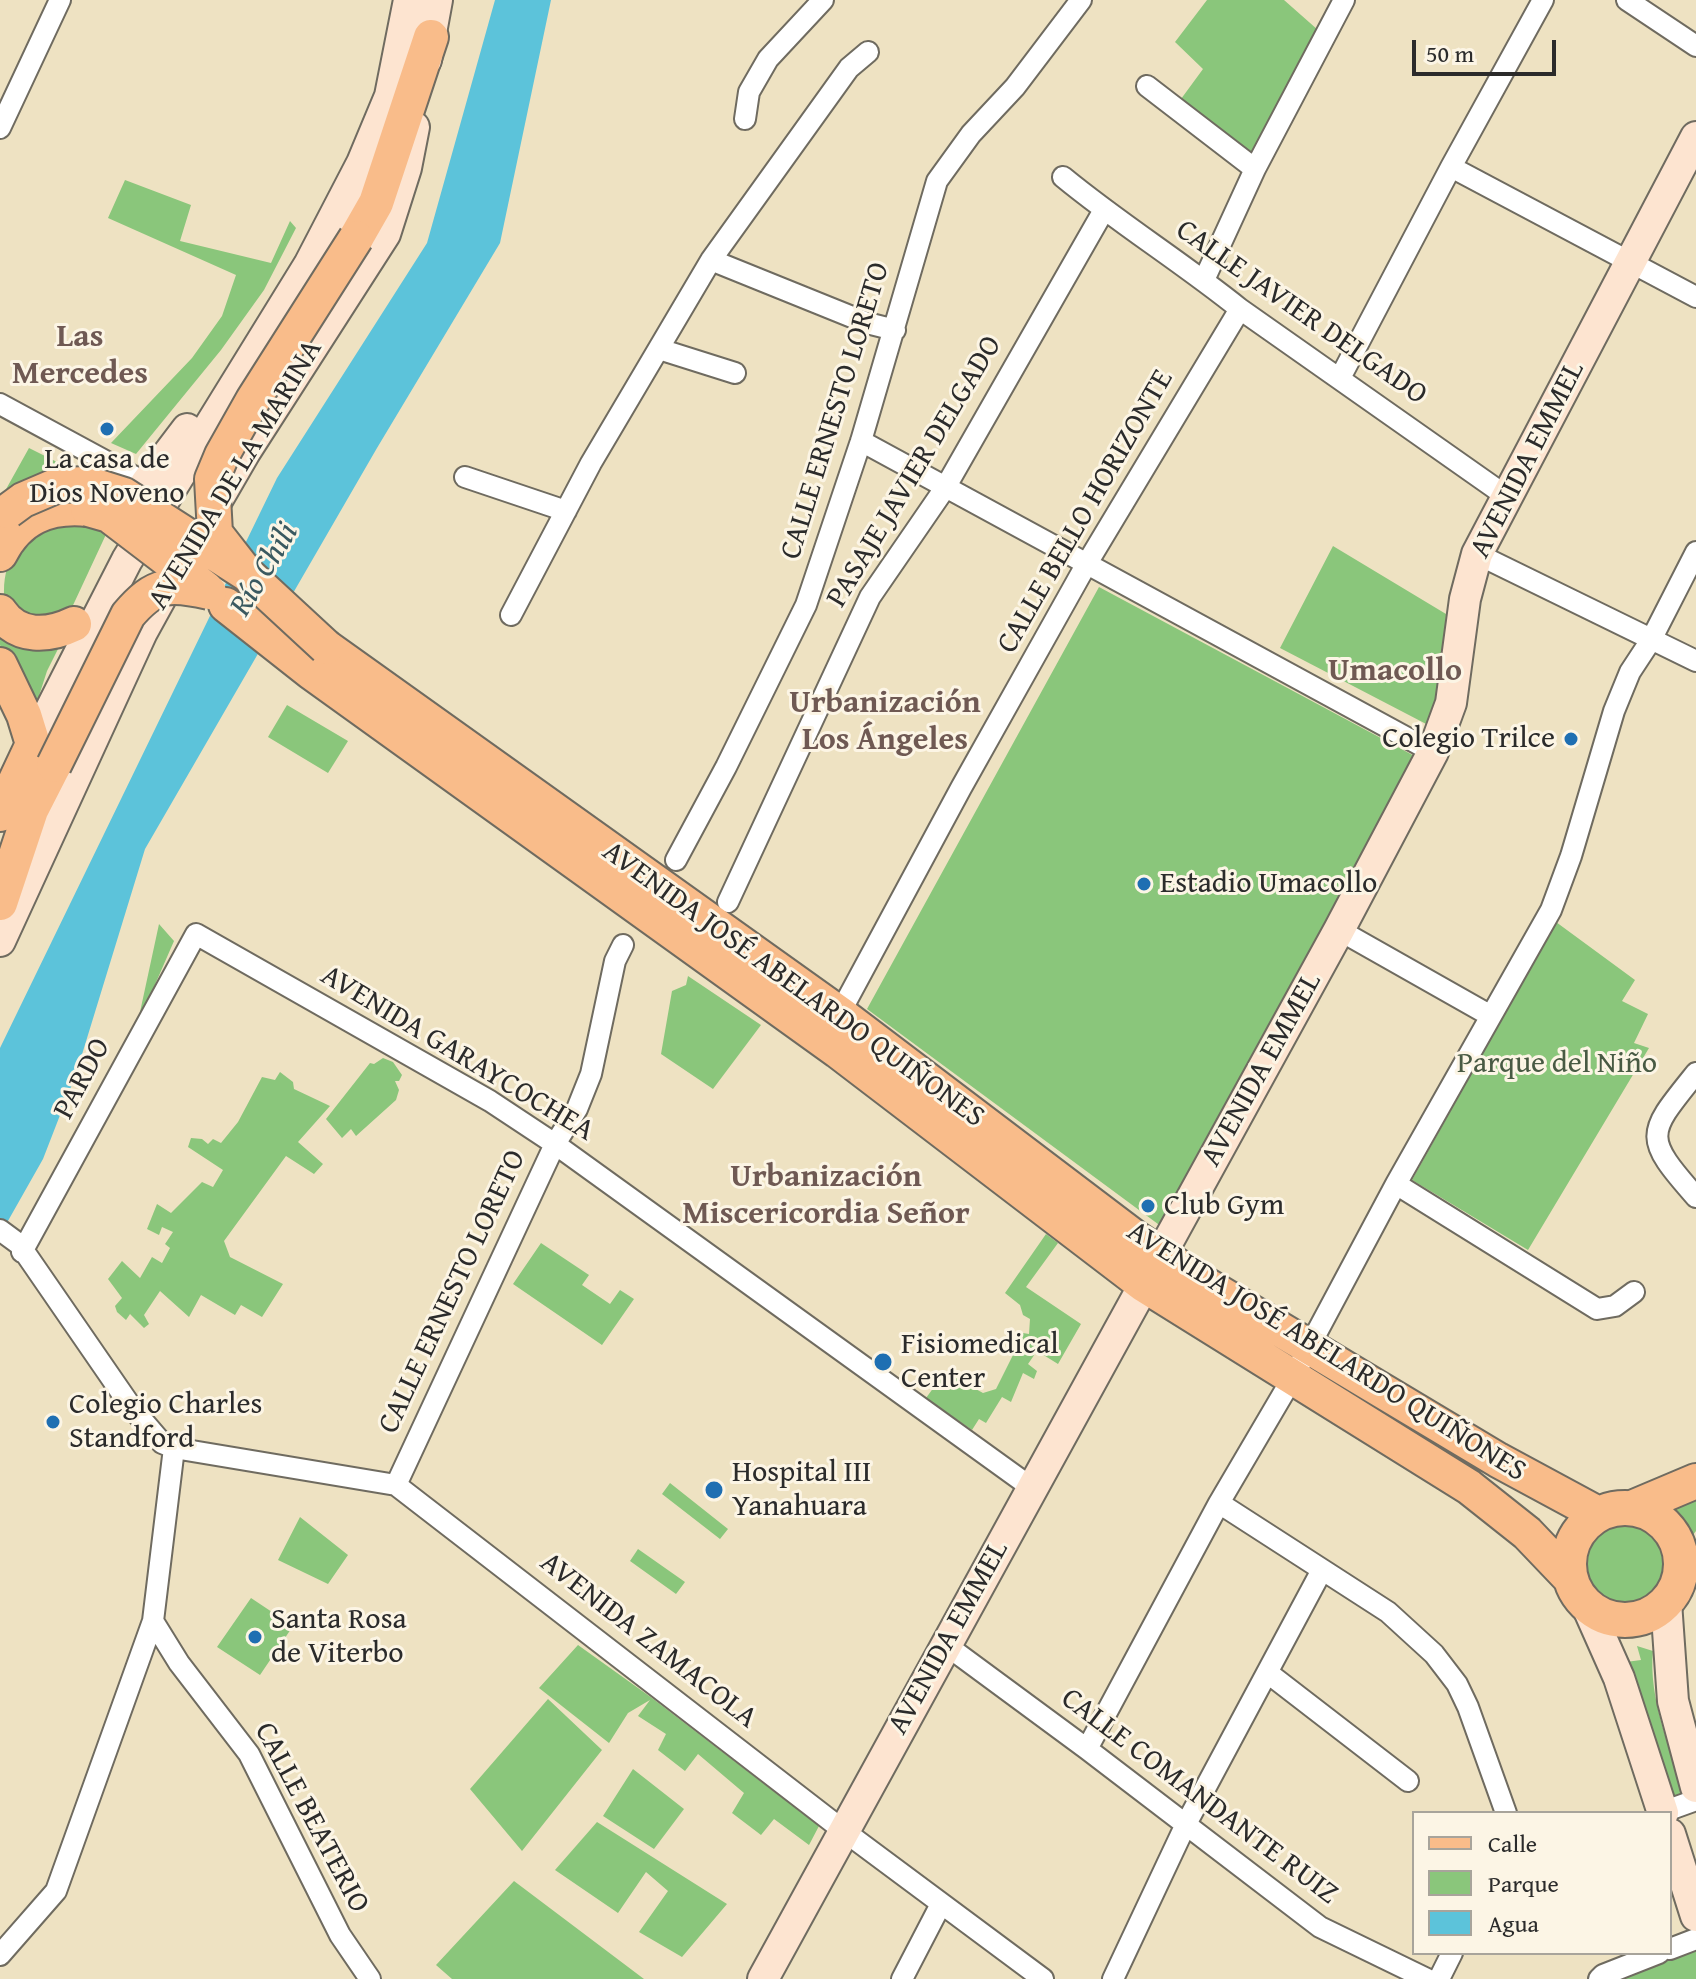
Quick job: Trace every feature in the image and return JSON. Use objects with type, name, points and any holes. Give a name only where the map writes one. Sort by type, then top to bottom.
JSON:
[{"type":"main road","name":"AVENIDA DE LA MARINA","points":[[87,622],[309,265],[362,163],[390,96],[409,0]]},
{"type":"main road","name":"AVENIDA DE LA MARINA","points":[[0,941],[142,632],[245,452],[385,234],[406,168],[437,0]]},
{"type":"main road","points":[[247,574],[215,533],[212,479],[253,400],[376,203],[431,37]]},
{"type":"main road","name":"AVENIDA EMMEL","points":[[763,1979],[1339,930],[1433,752],[1451,703],[1465,599],[1477,554],[1696,137]]},
{"type":"main road","points":[[0,903],[31,810],[43,746],[49,684],[87,622],[110,548],[146,483],[294,288]]},
{"type":"main road","name":"AVENIDA JOSÉ ABELARDO QUIÑONES","points":[[0,518],[23,500],[58,485],[89,484],[124,495],[247,574],[318,660]]},
{"type":"main road","name":"AVENIDA JOSÉ ABELARDO QUIÑONES","points":[[0,554],[20,524],[38,514],[63,508],[88,509],[109,515],[218,599],[318,660],[832,1028],[1203,1283],[1498,1460],[1598,1514]]},
{"type":"main road","points":[[1,809],[128,615],[141,600],[155,590],[174,586],[218,599]]},
{"type":"main road","points":[[2,616],[21,629],[36,634],[57,632],[87,622],[121,599],[134,600],[142,611],[142,632]]},
{"type":"main road","points":[[0,665],[43,746]]},
{"type":"main road","name":"AVENIDA JOSÉ ABELARDO QUIÑONES","points":[[832,1028],[1143,1284],[1469,1487],[1527,1533],[1569,1577]]},
{"type":"main road","points":[[1632,1508],[1696,1481]]},
{"type":"main road","points":[[1587,1606],[1599,1614],[1628,1620],[1655,1612],[1666,1602],[1688,1560],[1663,1522],[1632,1508],[1598,1514],[1575,1536],[1570,1549],[1569,1577],[1573,1588],[1587,1606],[1619,1678],[1661,1811]]},
{"type":"main road","points":[[1666,1602],[1673,1701],[1696,1787]]},
{"type":"main road","points":[[1672,1840],[1696,1916]]},
{"type":"street","points":[[0,128],[60,0]]},
{"type":"street","points":[[745,119],[749,92],[768,59],[823,0]]},
{"type":"street","name":"CALLE ERNESTO LORETO","points":[[676,860],[806,605],[861,441],[937,181],[971,134],[1015,87],[1081,0]]},
{"type":"street","points":[[1204,280],[1255,169],[1344,0]]},
{"type":"street","points":[[1340,378],[1543,0]]},
{"type":"street","points":[[1627,0],[1696,46]]},
{"type":"street","points":[[511,615],[591,463],[711,260],[849,68],[868,52]]},
{"type":"street","points":[[1147,86],[1255,169]]},
{"type":"street","points":[[1451,167],[1696,297]]},
{"type":"street","name":"CALLE JAVIER DELGADO","points":[[1063,177],[1240,309],[1506,496]]},
{"type":"street","name":"PASAJE JAVIER DELGADO","points":[[728,902],[870,597],[945,488],[1104,210]]},
{"type":"street","points":[[711,260],[867,323],[895,330]]},
{"type":"street","name":"CALLE BELLO HORIZONTE","points":[[832,1028],[1086,565],[1240,309]]},
{"type":"street","points":[[659,349],[735,373]]},
{"type":"street","points":[[0,404],[146,483]]},
{"type":"street","points":[[861,441],[1433,752]]},
{"type":"street","points":[[465,477],[566,511]]},
{"type":"street","points":[[1087,1749],[1219,1503],[1293,1377],[1396,1184],[1551,910],[1571,856],[1614,711],[1630,672],[1651,640],[1696,552]]},
{"type":"street","points":[[1477,554],[1696,661]]},
{"type":"street","points":[[1339,930],[1491,1016]]},
{"type":"street","name":"AVENIDA GARAYCOCHEA","points":[[196,934],[490,1101],[555,1144],[1032,1488]]},
{"type":"street","name":"PARDO","points":[[22,1252],[196,934]]},
{"type":"street","name":"CALLE ERNESTO LORETO","points":[[396,1485],[555,1144],[577,1109],[591,1074],[615,961],[623,945]]},
{"type":"street","points":[[1696,1073],[1661,1116],[1656,1132],[1664,1160],[1696,1197]]},
{"type":"street","points":[[1396,1184],[1597,1309],[1615,1306],[1634,1292]]},
{"type":"street","points":[[0,1955],[56,1891],[153,1621],[174,1448],[162,1443],[132,1408],[19,1244],[4,1232]]},
{"type":"street","name":"AVENIDA ZAMACOLA","points":[[174,1448],[396,1485],[844,1831],[1043,1979]]},
{"type":"street","points":[[1219,1503],[1388,1612],[1434,1654],[1468,1707],[1505,1811]]},
{"type":"street","points":[[1113,1979],[1186,1824],[1322,1570]]},
{"type":"street","name":"CALLE BEATERIO","points":[[153,1621],[179,1663],[249,1754],[340,1935],[370,1979]]},
{"type":"street","name":"CALLE COMANDANTE RUIZ","points":[[946,1645],[1320,1927],[1427,1979]]},
{"type":"street","points":[[1268,1673],[1408,1781]]},
{"type":"street","points":[[1667,1811],[1696,1800]]},
{"type":"street","points":[[902,1979],[941,1904]]},
{"type":"street","points":[[1672,1948],[1696,1939]]},
{"type":"street","points":[[1439,1979],[1451,1955]]},
{"type":"street","points":[[1599,1979],[1654,1955]]},
{"type":"green space","points":[[1207,0],[1284,0],[1318,30],[1251,155],[1181,99],[1203,69],[1175,42]]},
{"type":"green space","points":[[125,180],[191,205],[180,241],[271,263],[290,221],[296,228],[264,290],[221,350],[136,454],[111,443],[192,358],[222,316],[236,275],[108,218]]},
{"type":"green space","points":[[29,448],[69,468],[21,482],[5,491]]},
{"type":"green space","points":[[42,522],[109,528],[68,616],[55,625],[5,606],[7,568],[17,550]]},
{"type":"green space","points":[[1333,546],[1446,614],[1441,685],[1430,726],[1280,648]]},
{"type":"green space","name":"Estadio Umacollo","points":[[1099,587],[1420,759],[1162,1227],[867,1009]]},
{"type":"green space","points":[[0,628],[59,647],[36,705],[30,706],[0,645]]},
{"type":"green space","points":[[287,705],[348,741],[328,773],[268,737]]},
{"type":"green space","name":"Parque del Niño","points":[[1556,922],[1635,980],[1622,1001],[1648,1014],[1634,1043],[1649,1048],[1528,1250],[1412,1180]]},
{"type":"green space","points":[[159,924],[174,941],[137,1026]]},
{"type":"green space","points":[[688,976],[761,1025],[713,1089],[661,1054],[672,991],[686,985]]},
{"type":"green space","points":[[383,1058],[393,1062],[402,1075],[399,1081],[395,1081],[399,1090],[396,1100],[356,1136],[351,1129],[342,1138],[326,1119],[370,1063]]},
{"type":"green space","points":[[280,1072],[293,1082],[294,1089],[330,1106],[298,1142],[323,1164],[314,1174],[286,1156],[224,1241],[230,1257],[283,1284],[262,1317],[241,1305],[235,1315],[201,1295],[189,1317],[160,1291],[144,1315],[149,1324],[144,1328],[130,1314],[126,1320],[115,1306],[122,1298],[108,1279],[122,1261],[140,1278],[152,1257],[162,1263],[170,1248],[165,1244],[173,1232],[162,1227],[159,1235],[147,1229],[157,1204],[171,1213],[202,1182],[213,1187],[223,1170],[188,1147],[191,1138],[202,1139],[208,1144],[213,1139],[221,1143],[238,1122],[262,1077],[275,1080]]},
{"type":"green space","points":[[1046,1234],[1058,1243],[1026,1287],[1081,1324],[1058,1364],[1037,1351],[1028,1364],[1037,1371],[1034,1379],[1023,1373],[1011,1402],[1002,1397],[986,1423],[979,1419],[972,1430],[926,1398],[945,1372],[983,1393],[996,1389],[1016,1349],[1017,1332],[1029,1334],[1030,1319],[1023,1315],[1020,1305],[1005,1293]]},
{"type":"green space","points":[[541,1243],[589,1275],[582,1285],[610,1304],[620,1290],[634,1299],[602,1345],[513,1284]]},
{"type":"green space","points":[[670,1483],[728,1529],[720,1539],[662,1494]]},
{"type":"green space","points":[[1696,1494],[1696,1531],[1689,1540],[1682,1524],[1664,1505]]},
{"type":"green space","points":[[300,1517],[348,1555],[328,1584],[278,1560]]},
{"type":"green space","points":[[1624,1520],[1648,1527],[1660,1539],[1667,1563],[1660,1587],[1648,1599],[1624,1606],[1600,1599],[1588,1587],[1581,1563],[1588,1539],[1600,1527]]},
{"type":"green space","points":[[638,1549],[685,1582],[676,1594],[630,1561]]},
{"type":"green space","name":"Santa Rosa de Viterbo","points":[[251,1598],[293,1626],[260,1675],[217,1647]]},
{"type":"green space","points":[[578,1645],[819,1826],[809,1845],[774,1819],[761,1835],[732,1813],[744,1793],[698,1754],[685,1771],[658,1750],[666,1734],[638,1716],[650,1700],[628,1713],[609,1743],[539,1688]]},
{"type":"green space","points":[[1637,1646],[1653,1651],[1657,1705],[1684,1795],[1672,1799],[1626,1662],[1641,1660]]},
{"type":"green space","points":[[548,1699],[602,1750],[522,1851],[470,1789]]},
{"type":"green space","points":[[633,1769],[684,1809],[654,1849],[603,1816]]},
{"type":"green space","points":[[597,1822],[727,1904],[682,1957],[639,1932],[668,1891],[646,1872],[618,1913],[555,1870]]},
{"type":"green space","points":[[514,1881],[644,1979],[452,1979],[436,1965]]},
{"type":"green space","points":[[1696,1948],[1696,1979],[1617,1979]]},
{"type":"water","name":"Río Chili","points":[[495,0],[551,0],[500,243],[377,448],[145,849],[76,1074],[43,1159],[0,1235],[0,1048],[277,478],[427,243]]},
{"type":"place","name":"La casa de Dios Noveno","points":[[107,429]]},
{"type":"place","name":"Colegio Trilce","points":[[1571,739]]},
{"type":"place","name":"Estadio Umacollo","points":[[1144,884]]},
{"type":"place","name":"Club Gym","points":[[1148,1206]]},
{"type":"place","name":"Fisiomedical Center","points":[[883,1362]]},
{"type":"place","name":"Colegio Charles Standford","points":[[53,1422]]},
{"type":"place","name":"Hospital III Yanahuara","points":[[714,1490]]},
{"type":"place","name":"Santa Rosa de Viterbo","points":[[255,1637]]},
{"type":"district","name":"Las Mercedes","points":[[80,356]]},
{"type":"district","name":"Umacollo","points":[[1395,672]]},
{"type":"district","name":"Urbanización Los Ángeles","points":[[885,722]]},
{"type":"district","name":"Urbanización Miscericordia Señor","points":[[826,1196]]}]
